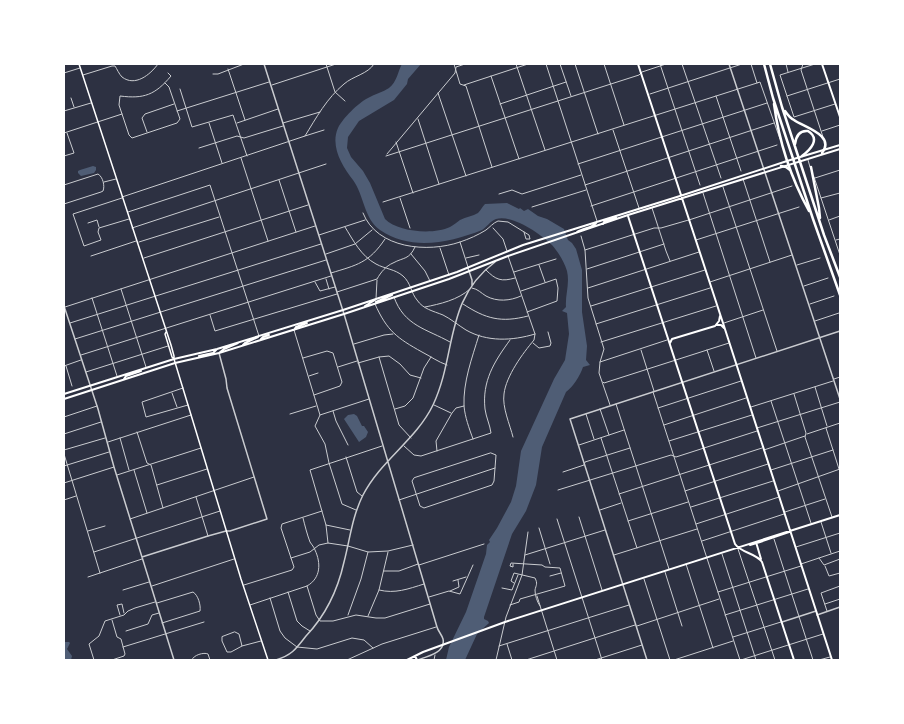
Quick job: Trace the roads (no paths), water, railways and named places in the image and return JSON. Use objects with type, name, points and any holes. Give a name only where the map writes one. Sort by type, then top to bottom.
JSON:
[{"type":"highway","points":[[764,64],[773,98],[840,296]]},
{"type":"highway","points":[[770,64],[796,151],[840,277]]},
{"type":"highway","points":[[773,98],[783,149],[798,191],[813,219]]},
{"type":"highway","points":[[782,107],[791,118],[814,130],[824,140],[825,148],[822,153]]},
{"type":"highway","points":[[794,144],[796,136],[800,132],[807,131],[812,135],[814,139],[812,145],[802,156]]},
{"type":"highway","points":[[825,144],[830,147]]},
{"type":"highway","points":[[781,166],[787,168],[791,172]]},
{"type":"highway","points":[[811,167],[819,208],[820,223]]},
{"type":"main road","points":[[79,64],[174,356],[226,531],[268,660]]},
{"type":"main road","points":[[638,64],[717,305],[720,320],[715,326]]},
{"type":"main road","points":[[822,64],[840,117]]},
{"type":"main road","points":[[64,394],[174,358],[239,343],[376,300],[468,268],[507,251],[539,240],[619,215],[652,208],[681,197],[743,179],[787,161],[825,148],[840,145]]},
{"type":"main road","points":[[64,399],[175,363],[219,353],[363,308],[469,272],[499,259],[602,224],[639,209],[840,148]]},
{"type":"main road","points":[[628,214],[735,544],[738,548],[762,560]]},
{"type":"main road","points":[[602,224],[619,215]]},
{"type":"main road","points":[[576,233],[580,230],[595,225],[597,222]]},
{"type":"main road","points":[[375,304],[378,300],[392,294]]},
{"type":"main road","points":[[363,308],[376,300]]},
{"type":"main road","points":[[718,309],[832,660]]},
{"type":"main road","points":[[294,330],[296,327],[309,321]]},
{"type":"main road","points":[[672,339],[721,325],[726,332]]},
{"type":"main road","points":[[166,332],[165,334],[174,358]]},
{"type":"main road","points":[[261,340],[262,337],[273,332]]},
{"type":"main road","points":[[666,333],[669,338],[672,339]]},
{"type":"main road","points":[[242,346],[259,336]]},
{"type":"main road","points":[[670,344],[672,339]]},
{"type":"main road","points":[[219,353],[224,349],[239,343]]},
{"type":"main road","points":[[196,358],[215,352],[217,349]]},
{"type":"main road","points":[[123,380],[126,376],[140,372],[146,368]]},
{"type":"main road","points":[[407,660],[433,648],[505,622],[840,515]]},
{"type":"main road","points":[[756,542],[774,538],[790,531]]},
{"type":"main road","points":[[756,542],[794,660]]},
{"type":"main road","points":[[415,656],[417,660]]},
{"type":"street","points":[[83,75],[115,66],[122,77],[133,81],[147,76],[158,64]]},
{"type":"street","points":[[213,74],[244,64]]},
{"type":"street","points":[[264,64],[343,310],[437,627],[443,638],[439,651],[435,654],[417,660]]},
{"type":"street","points":[[326,64],[335,92],[345,102]]},
{"type":"street","points":[[271,86],[336,64]]},
{"type":"street","points":[[305,136],[335,92],[344,83],[366,72],[374,64]]},
{"type":"street","points":[[454,64],[460,84],[466,86],[492,168]]},
{"type":"street","points":[[465,64],[456,67],[455,73],[396,142],[386,156],[611,84],[666,64]]},
{"type":"street","points":[[516,64],[545,151]]},
{"type":"street","points":[[462,85],[528,64]]},
{"type":"street","points":[[546,64],[597,222]]},
{"type":"street","points":[[560,64],[571,96]]},
{"type":"street","points":[[575,64],[598,134]]},
{"type":"street","points":[[604,64],[624,126]]},
{"type":"street","points":[[682,64],[721,178]]},
{"type":"street","points":[[730,64],[840,399]]},
{"type":"street","points":[[648,95],[742,64]]},
{"type":"street","points":[[751,64],[757,83]]},
{"type":"street","points":[[786,64],[789,72]]},
{"type":"street","points":[[803,64],[801,70],[824,140]]},
{"type":"street","points":[[815,64],[780,75],[794,117],[835,103]]},
{"type":"street","points":[[660,65],[700,185]]},
{"type":"street","points":[[64,73],[80,68]]},
{"type":"street","points":[[228,69],[245,120]]},
{"type":"street","points":[[165,83],[169,88],[180,119],[177,123],[132,138],[129,135],[119,105],[120,96],[134,98],[148,95],[158,90],[165,83],[171,76],[168,73]]},
{"type":"street","points":[[491,76],[519,159]]},
{"type":"street","points":[[787,96],[840,79]]},
{"type":"street","points":[[177,111],[269,81]]},
{"type":"street","points":[[500,104],[566,82]]},
{"type":"street","points":[[383,202],[760,82],[783,149]]},
{"type":"street","points":[[180,89],[192,127],[233,114],[247,156]]},
{"type":"street","points":[[438,93],[466,176]]},
{"type":"street","points":[[716,96],[741,171]]},
{"type":"street","points":[[71,98],[74,108]]},
{"type":"street","points":[[64,111],[92,103]]},
{"type":"street","points":[[578,164],[767,103]]},
{"type":"street","points":[[147,133],[142,118],[145,114],[174,104]]},
{"type":"street","points":[[236,123],[278,109]]},
{"type":"street","points":[[199,148],[237,136],[244,138],[320,112]]},
{"type":"street","points":[[64,133],[122,114]]},
{"type":"street","points":[[417,118],[440,185]]},
{"type":"street","points":[[209,122],[223,164]]},
{"type":"street","points":[[585,185],[774,123]]},
{"type":"street","points":[[822,131],[840,125]]},
{"type":"street","points":[[88,223],[97,220],[99,228],[98,232],[101,240],[84,246],[73,214],[324,130]]},
{"type":"street","points":[[612,130],[639,209]]},
{"type":"street","points":[[64,156],[74,153],[67,132]]},
{"type":"street","points":[[396,142],[413,193]]},
{"type":"street","points":[[592,206],[777,145]]},
{"type":"street","points":[[810,157],[808,161],[840,251],[840,255]]},
{"type":"street","points":[[241,158],[268,242]]},
{"type":"street","points":[[132,228],[326,164]]},
{"type":"street","points":[[814,178],[840,170]]},
{"type":"street","points":[[64,185],[98,174],[101,176],[104,188],[103,191],[64,204]]},
{"type":"street","points":[[499,194],[512,190],[522,194],[581,175]]},
{"type":"street","points":[[103,182],[116,178]]},
{"type":"street","points":[[743,179],[770,262]]},
{"type":"street","points":[[279,180],[296,233]]},
{"type":"street","points":[[127,212],[210,185],[259,336]]},
{"type":"street","points":[[722,185],[777,351]]},
{"type":"street","points":[[586,250],[792,186]]},
{"type":"street","points":[[532,207],[587,190]]},
{"type":"street","points":[[702,192],[756,358]]},
{"type":"street","points":[[821,198],[840,193]]},
{"type":"street","points":[[400,197],[410,228]]},
{"type":"street","points":[[142,259],[309,205]]},
{"type":"street","points":[[696,240],[799,207]]},
{"type":"street","points":[[652,208],[671,262]]},
{"type":"street","points":[[363,213],[373,230],[386,239],[415,246],[440,247],[460,242],[486,230],[498,221],[508,222],[524,232]]},
{"type":"street","points":[[91,256],[220,216]]},
{"type":"street","points":[[828,220],[840,216]]},
{"type":"street","points":[[99,228],[129,219]]},
{"type":"street","points":[[319,235],[366,220]]},
{"type":"street","points":[[174,660],[114,467],[98,407],[91,390],[64,306],[316,226]]},
{"type":"street","points":[[345,227],[355,244],[369,259],[376,264],[395,270],[404,276],[417,300],[424,307],[455,322],[467,331],[498,340],[510,340],[535,334]]},
{"type":"street","points":[[493,228],[503,239],[507,251]]},
{"type":"street","points":[[325,254],[355,244],[373,230]]},
{"type":"street","points":[[581,236],[586,250],[588,298],[604,350],[600,362],[599,373],[610,406]]},
{"type":"street","points":[[331,273],[369,259],[386,239]]},
{"type":"street","points":[[835,240],[840,239]]},
{"type":"street","points":[[460,242],[472,280],[471,288]]},
{"type":"street","points":[[70,323],[322,244]]},
{"type":"street","points":[[587,269],[664,244]]},
{"type":"street","points":[[376,300],[375,291],[377,279],[381,272],[392,263],[406,258],[411,254],[415,246]]},
{"type":"street","points":[[440,247],[448,275]]},
{"type":"street","points":[[588,288],[700,252]]},
{"type":"street","points":[[411,254],[425,271],[430,281]]},
{"type":"street","points":[[465,259],[479,254]]},
{"type":"street","points":[[709,282],[793,255]]},
{"type":"street","points":[[508,256],[535,334],[534,340],[511,374],[504,395],[507,417],[514,437]]},
{"type":"street","points":[[797,265],[820,258]]},
{"type":"street","points":[[276,660],[290,655],[311,631],[328,604],[336,587],[344,562],[350,530],[356,510],[373,478],[388,460],[411,438],[433,405],[447,365],[455,322],[462,304],[471,288],[486,270],[499,259]]},
{"type":"street","points":[[514,273],[556,259]]},
{"type":"street","points":[[75,340],[326,260]]},
{"type":"street","points":[[539,264],[545,283]]},
{"type":"street","points":[[486,270],[497,279],[508,280],[516,278]]},
{"type":"street","points":[[590,307],[705,270]]},
{"type":"street","points":[[80,355],[332,276]]},
{"type":"street","points":[[326,278],[329,289]]},
{"type":"street","points":[[803,286],[828,278]]},
{"type":"street","points":[[210,314],[215,331],[377,279]]},
{"type":"street","points":[[520,291],[556,279],[558,288],[557,301],[527,312]]},
{"type":"street","points":[[315,282],[320,292],[335,287]]},
{"type":"street","points":[[424,307],[459,296],[471,288],[475,288],[485,295],[495,299],[508,300],[522,296]]},
{"type":"street","points":[[596,324],[711,288]]},
{"type":"street","points":[[121,289],[146,368]]},
{"type":"street","points":[[809,304],[834,296]]},
{"type":"street","points":[[394,297],[398,308],[409,321],[451,343]]},
{"type":"street","points":[[92,298],[117,377]]},
{"type":"street","points":[[375,304],[384,322],[394,334],[447,365]]},
{"type":"street","points":[[462,304],[476,313],[491,318],[508,320],[528,316]]},
{"type":"street","points":[[601,342],[717,305]]},
{"type":"street","points":[[723,323],[763,310]]},
{"type":"street","points":[[815,321],[839,313]]},
{"type":"street","points":[[64,318],[68,317]]},
{"type":"street","points":[[294,330],[320,415],[315,426],[325,444],[328,463],[342,504],[356,510]]},
{"type":"street","points":[[647,660],[570,419],[840,331]]},
{"type":"street","points":[[532,342],[539,348],[550,346],[551,343],[548,332]]},
{"type":"street","points":[[353,344],[384,335],[394,334]]},
{"type":"street","points":[[473,440],[466,418],[464,394],[467,377],[479,335]]},
{"type":"street","points":[[404,445],[418,457],[473,440],[490,433],[484,398],[487,379],[494,364],[510,340]]},
{"type":"street","points":[[600,362],[668,340]]},
{"type":"street","points":[[602,381],[604,383],[729,343]]},
{"type":"street","points":[[86,372],[169,346]]},
{"type":"street","points":[[641,349],[663,425],[740,660],[823,634]]},
{"type":"street","points":[[707,350],[714,372]]},
{"type":"street","points":[[302,359],[327,351],[333,353],[338,367],[342,382],[340,386],[314,395]]},
{"type":"street","points":[[88,576],[208,536],[230,531],[267,519],[227,388],[226,378],[219,353]]},
{"type":"street","points":[[338,367],[389,356],[410,374],[421,378]]},
{"type":"street","points":[[395,410],[410,402],[430,356]]},
{"type":"street","points":[[379,357],[399,425],[411,438]]},
{"type":"street","points":[[72,386],[65,366],[82,360]]},
{"type":"street","points":[[308,377],[318,373]]},
{"type":"street","points":[[750,407],[794,394],[840,377]]},
{"type":"street","points":[[658,408],[742,381]]},
{"type":"street","points":[[777,491],[840,469],[814,387]]},
{"type":"street","points":[[183,388],[142,402],[146,417],[188,404]]},
{"type":"street","points":[[172,392],[177,408]]},
{"type":"street","points":[[794,394],[812,457],[832,517]]},
{"type":"street","points":[[663,425],[747,398]]},
{"type":"street","points":[[320,415],[369,399]]},
{"type":"street","points":[[771,401],[811,524]]},
{"type":"street","points":[[558,490],[670,455],[676,457],[840,402]]},
{"type":"street","points":[[616,404],[670,570]]},
{"type":"street","points":[[433,405],[452,413]]},
{"type":"street","points":[[290,414],[317,406]]},
{"type":"street","points":[[437,451],[436,441],[452,413],[456,408],[464,406]]},
{"type":"street","points":[[64,417],[98,407]]},
{"type":"street","points":[[600,409],[609,435]]},
{"type":"street","points":[[333,410],[336,421],[348,445]]},
{"type":"street","points":[[586,413],[594,440]]},
{"type":"street","points":[[669,441],[752,414]]},
{"type":"street","points":[[107,442],[191,415]]},
{"type":"street","points":[[64,434],[102,422]]},
{"type":"street","points":[[619,494],[709,465],[785,443],[840,423]]},
{"type":"street","points":[[578,445],[624,430]]},
{"type":"street","points":[[137,432],[147,463],[151,465],[164,508]]},
{"type":"street","points":[[64,450],[106,437]]},
{"type":"street","points":[[120,438],[130,470]]},
{"type":"street","points":[[601,438],[636,548]]},
{"type":"street","points":[[328,543],[326,524],[310,470],[383,445]]},
{"type":"street","points":[[117,475],[201,448]]},
{"type":"street","points":[[563,472],[585,464],[585,462],[630,448]]},
{"type":"street","points":[[770,471],[833,450]]},
{"type":"street","points":[[64,466],[110,452]]},
{"type":"street","points":[[492,453],[496,455],[496,468],[494,482],[492,485],[424,508],[420,506],[412,481],[414,478],[492,453]]},
{"type":"street","points":[[64,454],[100,573]]},
{"type":"street","points":[[346,457],[357,492],[363,496]]},
{"type":"street","points":[[685,491],[768,464]]},
{"type":"street","points":[[64,483],[114,467]]},
{"type":"street","points":[[399,500],[496,468]]},
{"type":"street","points":[[134,469],[148,513]]},
{"type":"street","points":[[157,485],[208,469]]},
{"type":"street","points":[[130,519],[254,476]]},
{"type":"street","points":[[690,507],[774,481]]},
{"type":"street","points":[[64,500],[76,496]]},
{"type":"street","points":[[196,496],[208,536]]},
{"type":"street","points":[[696,524],[779,497]]},
{"type":"street","points":[[701,541],[826,498]]},
{"type":"street","points":[[628,521],[688,502]]},
{"type":"street","points":[[600,510],[622,503]]},
{"type":"street","points":[[94,552],[220,511]]},
{"type":"street","points":[[243,585],[292,570],[294,567],[281,528],[282,524],[322,511]]},
{"type":"street","points":[[579,517],[602,591]]},
{"type":"street","points":[[250,605],[307,586],[313,582],[318,573],[320,564],[315,548],[311,545],[303,518]]},
{"type":"street","points":[[557,519],[602,659]]},
{"type":"street","points":[[821,521],[831,554]]},
{"type":"street","points":[[326,524],[350,530]]},
{"type":"street","points":[[87,532],[105,526]]},
{"type":"street","points":[[539,528],[550,564]]},
{"type":"street","points":[[614,556],[697,528]]},
{"type":"street","points":[[525,555],[606,530]]},
{"type":"street","points":[[496,660],[510,605],[522,575],[528,532]]},
{"type":"street","points":[[796,548],[840,533]]},
{"type":"street","points":[[774,538],[813,660]]},
{"type":"street","points":[[291,558],[310,552],[319,545],[328,543],[348,546],[368,552],[388,551],[413,545]]},
{"type":"street","points":[[384,571],[399,571],[484,544]]},
{"type":"street","points":[[738,548],[775,660]]},
{"type":"street","points":[[368,616],[379,590],[388,551]]},
{"type":"street","points":[[718,592],[767,577],[840,551]]},
{"type":"street","points":[[348,616],[361,579],[368,552]]},
{"type":"street","points":[[721,553],[756,660]]},
{"type":"street","points":[[819,558],[824,565],[828,576],[840,573]]},
{"type":"street","points":[[151,586],[235,559]]},
{"type":"street","points":[[824,565],[840,559]]},
{"type":"street","points":[[510,605],[519,602],[520,600],[565,586],[560,568],[545,567],[542,565],[513,564]]},
{"type":"street","points":[[686,564],[713,648]]},
{"type":"street","points":[[449,591],[460,594],[473,566]]},
{"type":"street","points":[[665,571],[682,626]]},
{"type":"street","points":[[550,576],[561,572]]},
{"type":"street","points":[[514,583],[511,581],[514,573],[535,578],[537,583],[535,591],[557,660]]},
{"type":"street","points":[[502,588],[510,590],[518,574]]},
{"type":"street","points":[[453,581],[467,577]]},
{"type":"street","points":[[644,578],[670,660]]},
{"type":"street","points":[[428,597],[459,587],[458,580]]},
{"type":"street","points":[[123,590],[150,582]]},
{"type":"street","points":[[379,590],[393,592],[401,591],[424,584]]},
{"type":"street","points":[[307,586],[319,620]]},
{"type":"street","points":[[827,612],[821,593],[840,586]]},
{"type":"street","points":[[725,615],[808,589]]},
{"type":"street","points":[[94,660],[89,644],[99,636],[105,621],[125,614],[128,611],[195,592],[200,611],[162,623]]},
{"type":"street","points":[[288,592],[297,621],[311,631]]},
{"type":"street","points":[[270,598],[280,631],[285,638],[297,647],[317,648],[352,638],[364,640],[373,648]]},
{"type":"street","points":[[526,660],[658,620],[720,599]]},
{"type":"street","points":[[824,604],[840,599]]},
{"type":"street","points":[[319,620],[333,621],[348,616],[359,615],[376,618],[387,617],[430,603]]},
{"type":"street","points":[[120,616],[118,605],[122,604],[125,614]]},
{"type":"street","points":[[499,646],[629,605]]},
{"type":"street","points":[[817,615],[840,608]]},
{"type":"street","points":[[732,638],[816,611]]},
{"type":"street","points":[[126,631],[148,624],[152,615],[159,613]]},
{"type":"street","points":[[111,619],[117,637],[121,639],[125,654],[124,656],[112,660]]},
{"type":"street","points":[[123,647],[204,622]]},
{"type":"street","points":[[347,660],[373,648],[437,627]]},
{"type":"street","points":[[242,646],[238,633],[235,632],[222,637],[222,641],[227,652],[231,652],[242,646],[261,641]]},
{"type":"street","points":[[674,660],[733,641]]},
{"type":"street","points":[[507,644],[512,660]]},
{"type":"street","points":[[595,660],[642,645]]},
{"type":"street","points":[[192,660],[194,656],[205,653],[208,654],[210,660]]},
{"type":"street","points":[[434,660],[435,654]]},
{"type":"street","points":[[820,660],[831,656]]},
{"type":"water","points":[[402,64],[421,64],[408,79],[407,84],[394,100],[359,121],[348,137],[347,148],[351,157],[363,171],[370,183],[385,219],[398,227],[416,231],[434,231],[450,227],[460,220],[478,213],[485,204],[507,203],[524,211],[528,209],[538,216],[547,219],[564,229],[568,240],[576,249],[582,270],[582,312],[587,346],[586,360],[590,365],[583,367],[576,381],[566,392],[542,447],[536,485],[526,511],[512,534],[484,617],[484,619],[489,623],[477,634],[465,660],[446,660],[449,647],[466,612],[486,554],[487,545],[490,542],[489,540],[511,502],[516,486],[521,451],[554,379],[565,360],[569,334],[567,313],[562,311],[566,307],[568,276],[563,260],[552,245],[526,226],[510,219],[496,219],[482,230],[469,235],[430,243],[404,241],[392,237],[380,230],[371,220],[357,186],[338,156],[335,142],[336,135],[340,124],[355,107],[364,100],[392,86]]},
{"type":"water","points":[[93,166],[96,167],[94,173],[81,176],[78,173],[80,170]]},
{"type":"water","points":[[354,414],[368,432],[366,437],[359,442],[344,419],[348,415]]},
{"type":"water","points":[[64,642],[70,643],[67,649],[72,656],[71,660],[64,660]]}]
